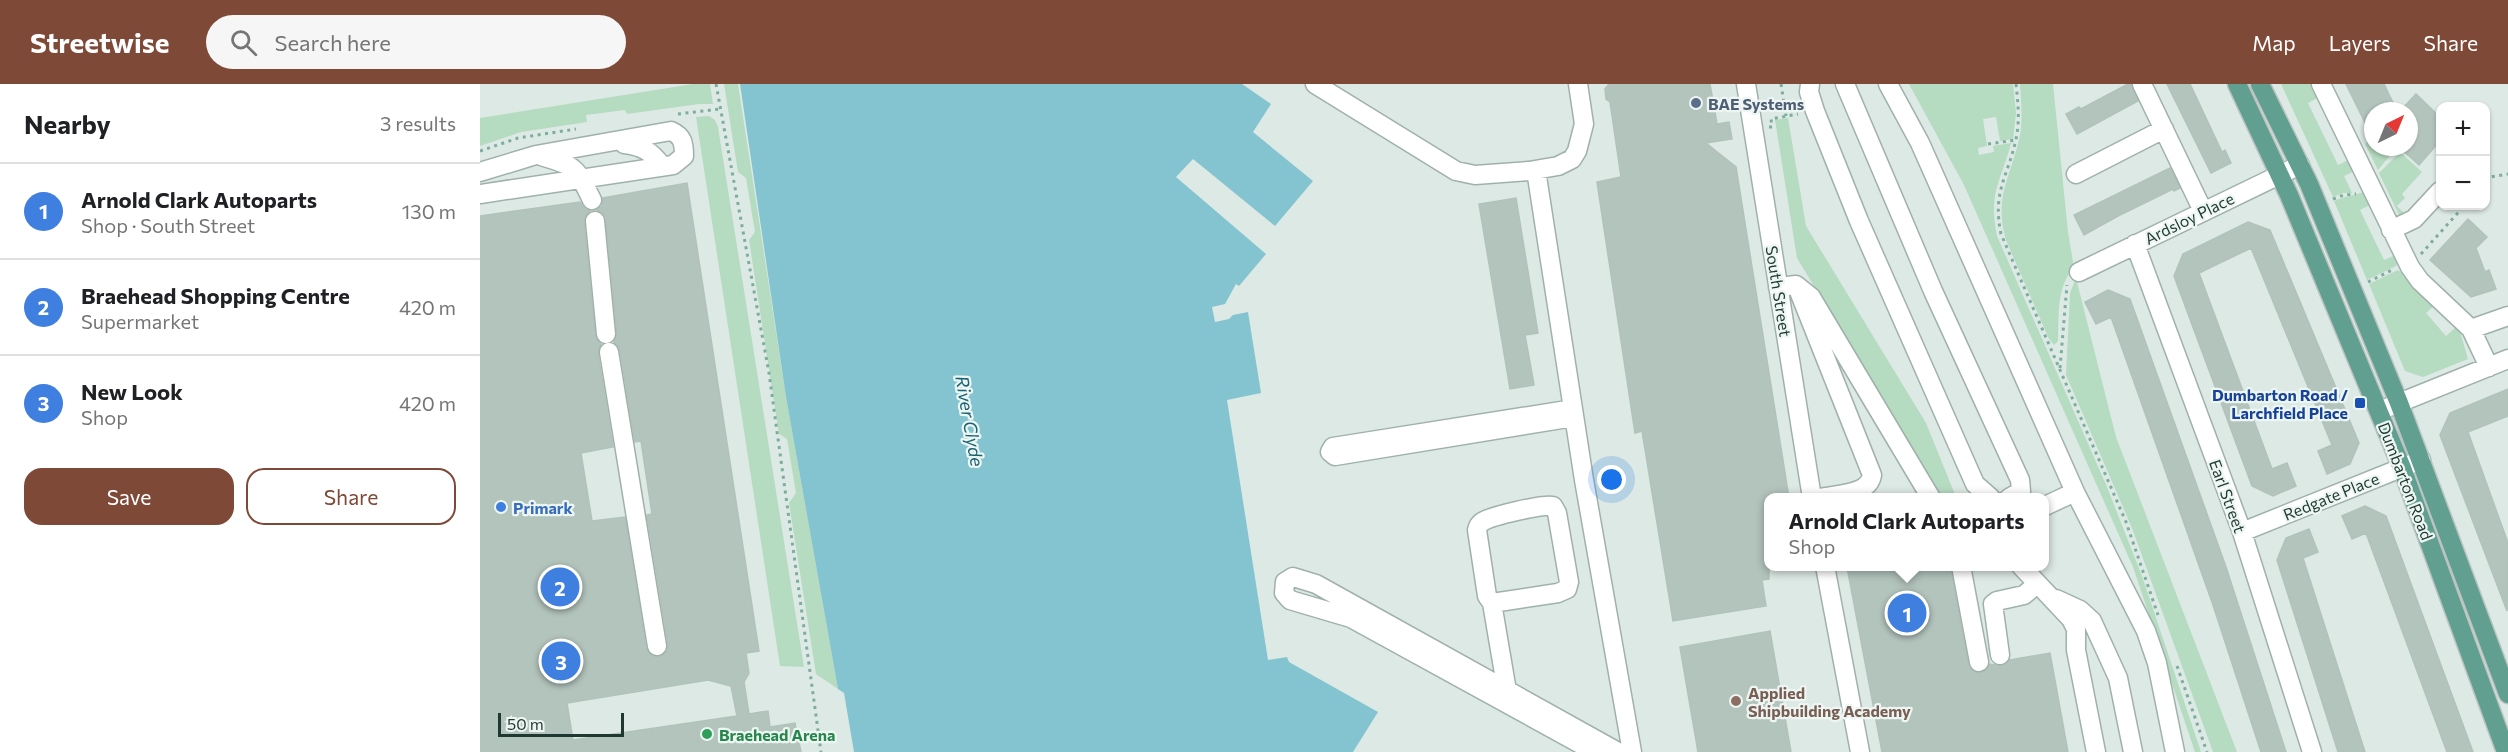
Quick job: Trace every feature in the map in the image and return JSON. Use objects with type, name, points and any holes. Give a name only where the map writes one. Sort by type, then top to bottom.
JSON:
[{"type":"main road","name":"Dumbarton Road","points":[[2237,84],[2280,174],[2402,468],[2506,752]]},
{"type":"main road","name":"Dumbarton Road","points":[[2260,84],[2315,199],[2398,403],[2508,694]]},
{"type":"street","points":[[1315,84],[1461,173],[1474,175],[1558,166],[1575,156],[1584,124],[1578,84]]},
{"type":"street","name":"South Street","points":[[1746,84],[1787,286],[1811,493]]},
{"type":"street","points":[[1810,84],[1809,93],[1815,111],[1885,282],[1975,484],[1985,493]]},
{"type":"street","points":[[1845,84],[1938,302],[2020,480],[2021,491],[2018,493]]},
{"type":"street","points":[[1888,84],[1920,142],[2075,492],[2146,631],[2157,663],[2175,752]]},
{"type":"street","points":[[2142,84],[2203,211]]},
{"type":"street","points":[[2321,84],[2410,267],[2421,281],[2471,329],[2488,367]]},
{"type":"street","points":[[2076,174],[2164,129]]},
{"type":"street","points":[[480,172],[536,155],[671,131],[679,134],[684,144],[684,156],[673,165],[480,194]]},
{"type":"street","points":[[613,143],[639,145],[655,157],[662,166]]},
{"type":"street","points":[[536,155],[568,164],[576,170],[592,200]]},
{"type":"street","name":"Ardsloy Place","points":[[2079,272],[2300,165]]},
{"type":"street","points":[[1536,170],[1573,413],[1632,752]]},
{"type":"street","points":[[2391,230],[2414,219],[2436,195]]},
{"type":"street","points":[[595,221],[606,334]]},
{"type":"street","name":"Earl Street","points":[[2135,244],[2242,532],[2312,752]]},
{"type":"street","points":[[1787,286],[1872,475],[1870,483],[1865,488],[1842,493]]},
{"type":"street","points":[[1787,286],[1806,291],[1817,306],[1928,493]]},
{"type":"street","points":[[2471,329],[2508,316]]},
{"type":"street","points":[[609,352],[657,646]]},
{"type":"street","points":[[2379,411],[2508,359]]},
{"type":"street","points":[[1573,413],[1335,456],[1330,452],[1333,447],[1573,413]]},
{"type":"street","name":"Redgate Place","points":[[2242,532],[2421,460]]},
{"type":"street","points":[[2049,504],[2075,492]]},
{"type":"street","points":[[1492,603],[1558,593],[1567,589],[1569,582],[1557,513],[1553,506],[1543,506],[1491,519],[1478,526],[1476,534],[1487,596],[1492,603],[1507,690]]},
{"type":"street","points":[[1826,571],[1860,752]]},
{"type":"street","points":[[1962,571],[1979,662]]},
{"type":"street","points":[[2025,571],[2071,619],[2076,629],[2076,650],[2096,752]]},
{"type":"street","points":[[1595,752],[1351,618],[1287,598],[1283,589],[1285,582],[1293,577],[1309,580],[1618,752]]},
{"type":"street","points":[[2001,655],[1993,604],[1997,601],[2043,590],[2080,610],[2092,621],[2118,678],[2133,752]]},
{"type":"path","points":[[717,84],[769,373],[821,752]]},
{"type":"path","points":[[1781,84],[1786,116]]},
{"type":"path","points":[[2016,84],[2019,122],[2016,140],[2000,188],[1997,205],[1998,222],[2004,241],[2126,522],[2160,621]]},
{"type":"path","points":[[1774,118],[1794,115]]},
{"type":"path","points":[[1988,144],[2016,140]]},
{"type":"path","points":[[2490,177],[2508,174]]},
{"type":"path","points":[[2315,199],[2326,194],[2330,201],[2371,187]]},
{"type":"path","points":[[2356,300],[2368,295],[2364,284],[2397,268],[2410,267],[2460,210]]},
{"type":"path","points":[[2060,370],[2066,290],[2072,276],[2079,272]]},
{"type":"path","points":[[2174,658],[2207,752]]},
{"type":"green space","points":[[693,84],[710,84],[713,104],[627,114],[625,110],[586,115],[587,122],[521,132],[480,146],[480,118]]},
{"type":"green space","points":[[724,84],[738,84],[786,397],[838,689],[816,674],[789,503],[796,493],[787,439],[779,434],[749,240],[755,232],[746,178],[738,172]]},
{"type":"green space","points":[[1909,84],[2013,84],[2016,113],[2013,139],[2000,141],[1996,117],[1983,119],[1987,146],[1978,148],[1979,155],[1994,152],[1993,146],[2011,143],[1995,198],[1997,236],[2107,487],[2142,576],[2201,752],[2195,752],[2133,567],[1964,185]]},
{"type":"green space","points":[[2020,84],[2053,84],[2068,232],[2074,268],[2068,275],[2061,293],[2058,341],[2054,345],[2049,339],[2006,240],[2003,225],[2005,186],[2021,129]]},
{"type":"green space","points":[[2281,84],[2313,84],[2319,97],[2308,103],[2338,165],[2350,159],[2355,171],[2344,176],[2352,193],[2343,193],[2333,197]]},
{"type":"green space","points":[[709,116],[715,120],[718,127],[804,667],[780,666],[696,117]]},
{"type":"green space","points":[[1788,118],[1806,226],[1926,423],[1954,493],[1938,493],[1797,258],[1775,120]]},
{"type":"green space","points":[[2371,156],[2390,156],[2378,170]]},
{"type":"green space","points":[[2396,156],[2404,156],[2422,172],[2402,194],[2405,198],[2397,206],[2406,215],[2400,217],[2379,173]]},
{"type":"green space","points":[[2365,191],[2372,204],[2360,210],[2384,260],[2396,255],[2398,259],[2396,266],[2367,280],[2334,201]]},
{"type":"green space","points":[[2398,270],[2435,305],[2426,313],[2446,336],[2456,327],[2461,335],[2468,359],[2423,377],[2405,371],[2369,284]]},
{"type":"green space","points":[[2076,278],[2116,437],[2237,752],[2213,752],[2132,528],[2066,375],[2070,293]]},
{"type":"water","name":"River Clyde","points":[[740,84],[1242,84],[1271,104],[1253,132],[1313,181],[1275,226],[1193,159],[1176,177],[1266,254],[1239,286],[1236,284],[1225,304],[1212,307],[1215,322],[1248,312],[1261,393],[1227,400],[1268,660],[1287,657],[1289,662],[1378,712],[1353,752],[854,752],[844,693],[838,689],[786,397]]},
{"type":"building","points":[[1609,84],[1710,84],[1717,124],[1729,122],[1732,139],[1706,143],[1736,167],[1788,493],[1764,493],[1764,571],[1769,571],[1769,579],[1762,580],[1766,606],[1673,621],[1642,431],[1635,433],[1597,182],[1621,177],[1610,102],[1606,99],[1605,89]]},
{"type":"building","points":[[2131,84],[2138,101],[2077,134],[2066,114],[2079,107],[2081,109]]},
{"type":"building","points":[[2167,84],[2190,84],[2222,152],[2225,150],[2231,163],[2211,173]]},
{"type":"building","points":[[2346,84],[2384,84],[2393,102],[2364,102],[2364,121]]},
{"type":"building","points":[[2416,94],[2436,113],[2436,146],[2419,165],[2409,156],[2418,156],[2418,102],[2408,102]]},
{"type":"building","points":[[2170,168],[2180,188],[2174,191],[2173,189],[2084,235],[2074,215]]},
{"type":"building","points":[[687,183],[759,651],[746,653],[749,673],[744,682],[749,714],[768,711],[770,727],[795,723],[801,752],[480,752],[480,216],[580,202],[585,209],[590,211],[585,216],[584,222],[595,335],[601,344],[598,354],[613,447],[581,453],[592,521],[625,517],[646,648],[652,656],[659,657],[667,651],[668,644],[647,515],[652,514],[641,441],[635,442],[620,350],[614,342],[617,333],[606,220],[604,214],[597,210],[602,206],[603,198]],"holes":[[[708,680],[731,686],[737,716],[573,740],[567,703]]]},
{"type":"building","points":[[1516,198],[1538,333],[1525,335],[1534,385],[1510,389],[1479,204]]},
{"type":"building","points":[[2468,219],[2487,237],[2476,248],[2485,272],[2489,270],[2496,289],[2471,297],[2430,260]]},
{"type":"building","points":[[2248,222],[2270,230],[2359,443],[2350,464],[2327,474],[2318,451],[2332,445],[2251,248],[2199,273],[2272,469],[2287,463],[2296,486],[2273,496],[2252,486],[2174,276],[2183,254]]},
{"type":"building","points":[[2108,290],[2130,299],[2226,567],[2286,752],[2261,752],[2213,605],[2111,317],[2096,324],[2085,302]]},
{"type":"building","points":[[2508,389],[2508,416],[2468,432],[2508,543],[2507,611],[2440,435],[2450,413]]},
{"type":"building","points":[[2365,506],[2386,516],[2473,752],[2447,752],[2366,533],[2352,539],[2342,516]]},
{"type":"building","points":[[2309,529],[2318,552],[2303,558],[2365,752],[2338,752],[2277,560],[2286,538]]},
{"type":"building","points":[[1848,571],[1951,571],[1969,668],[1980,673],[1987,670],[1990,664],[2002,666],[2010,660],[2050,653],[2068,752],[1882,752]]},
{"type":"building","name":"Applied Shipbuilding Academy","points":[[1770,631],[1791,752],[1698,752],[1680,647]]},
{"type":"place","name":"BAE Systems","points":[[1696,103]]},
{"type":"place","name":"Dumbarton Road / Larchfield Place","points":[[2360,403]]},
{"type":"place","name":"Primark","points":[[501,507]]},
{"type":"place","name":"Braehead Shopping Centre","points":[[560,587]]},
{"type":"place","name":"Arnold Clark Autoparts","points":[[1907,613]]},
{"type":"place","name":"New Look","points":[[561,661]]},
{"type":"place","name":"Applied Shipbuilding Academy","points":[[1736,701]]},
{"type":"place","name":"Braehead Arena","points":[[707,734]]}]
